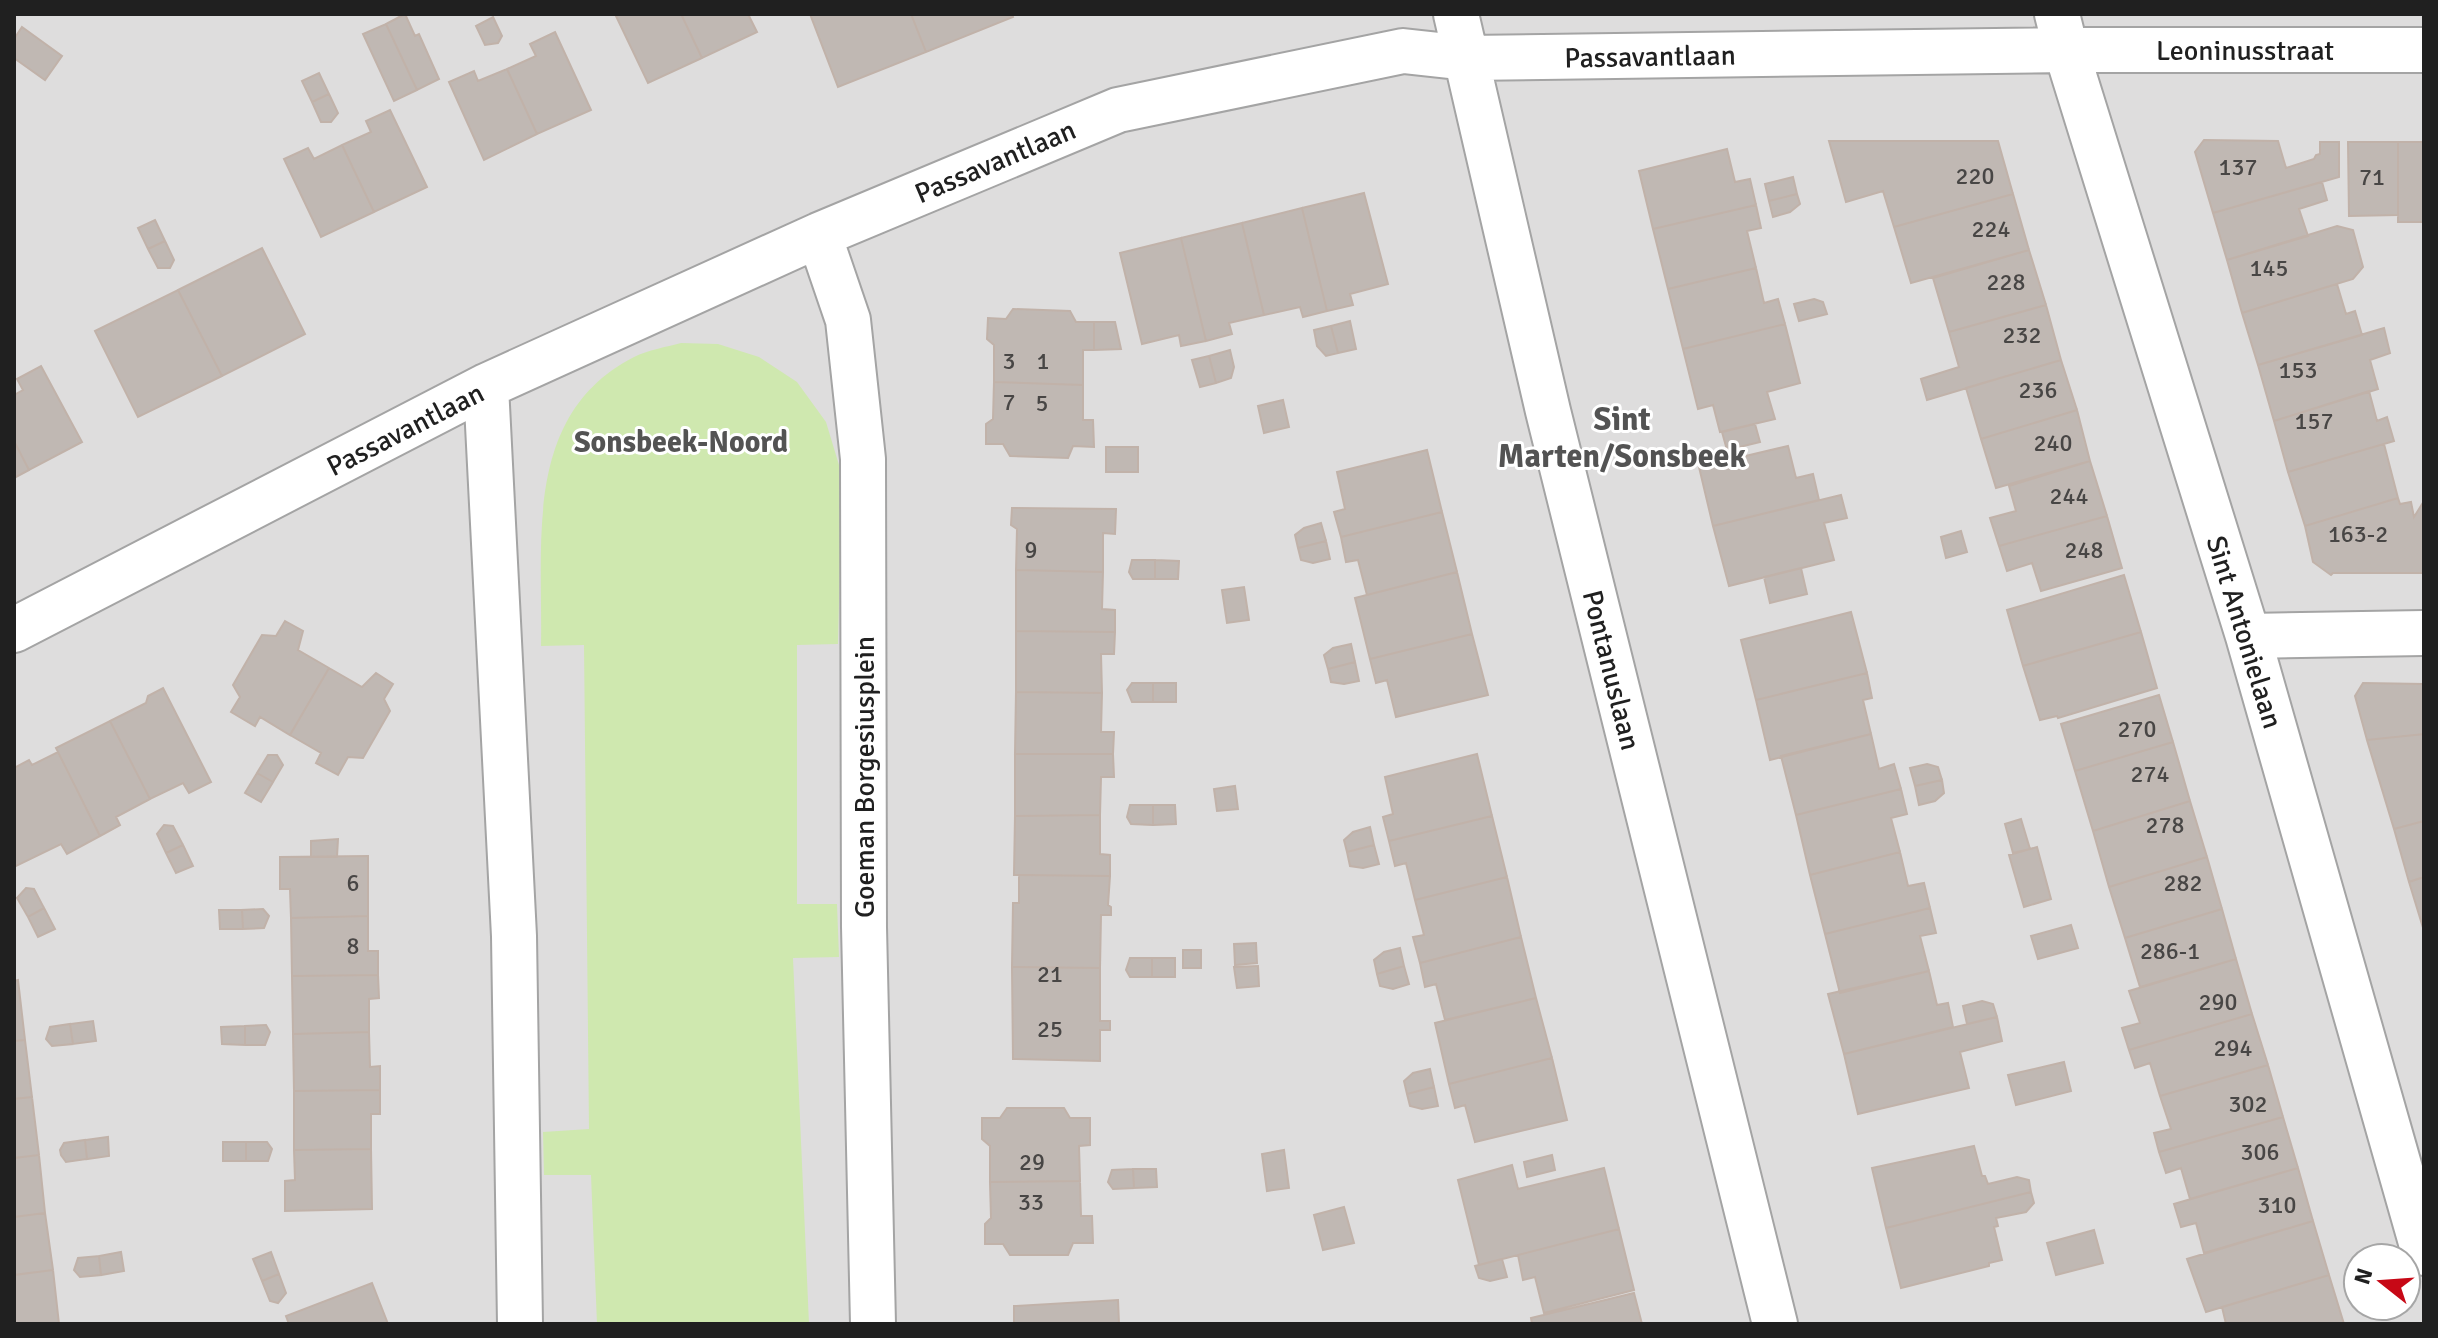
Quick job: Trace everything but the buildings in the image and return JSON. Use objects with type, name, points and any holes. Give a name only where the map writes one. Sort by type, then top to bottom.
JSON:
[{"type":"street","name":"Pontanuslaan","points":[[1456,14],[1548,411],[1775,1324]]},
{"type":"street","name":"Passavantlaan","points":[[14,630],[486,386],[819,235],[1118,110],[1403,51],[1467,58],[2061,32]]},
{"type":"street","name":"Leoninusstraat","points":[[2061,32],[2424,50]]},
{"type":"street","name":"Sint Antonielaan","points":[[2061,32],[2248,636],[2424,1253]]},
{"type":"street","name":"Goeman Borgesiusplein","points":[[819,235],[848,320],[863,459],[864,927],[873,1324]]},
{"type":"street","points":[[486,386],[514,936],[520,1324]]},
{"type":"street","points":[[2248,636],[2424,633]]},
{"type":"shaded area","points":[[14,14],[2424,14],[2424,1324],[14,1324]]},
{"type":"green space","points":[[681,343],[718,344],[759,357],[797,382],[826,422],[842,475],[838,644],[797,645],[797,904],[837,904],[839,957],[793,958],[809,1324],[597,1324],[591,1175],[544,1175],[543,1132],[589,1129],[584,645],[541,646],[542,523],[547,483],[556,446],[573,411],[598,381],[634,357]]},
{"type":"district","name":"Sint Marten/Sonsbeek","points":[[1622,438]]},
{"type":"district","name":"Sonsbeek-Noord","points":[[681,442]]}]
